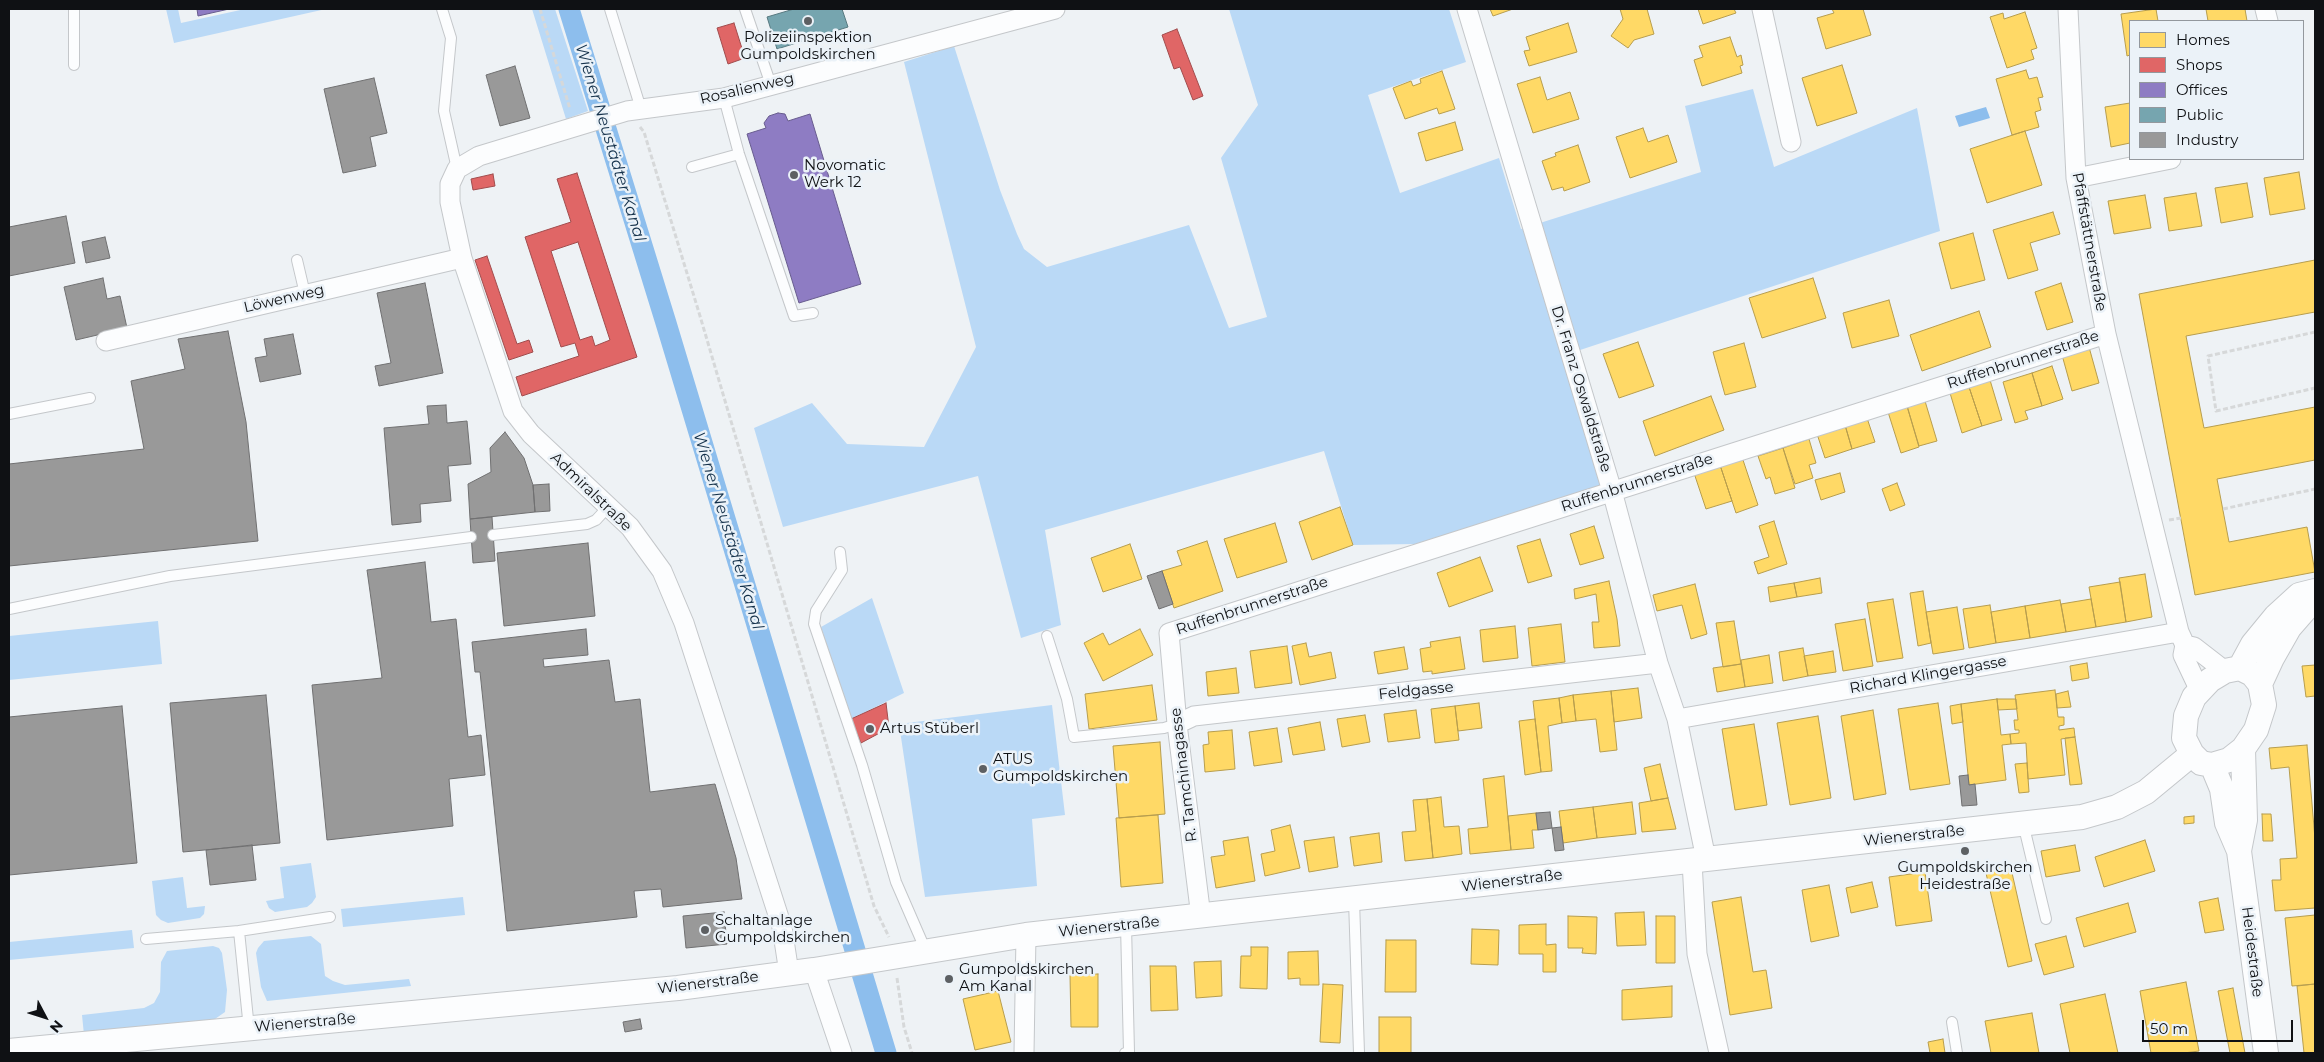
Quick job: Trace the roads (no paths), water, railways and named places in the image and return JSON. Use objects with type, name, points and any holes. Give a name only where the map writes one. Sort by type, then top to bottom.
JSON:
[{"type":"street","name":"Rosalienweg","points":[[457,169],[479,156],[629,111],[724,98],[1014,14],[1055,9]]},
{"type":"street","name":"Dr. Franz Oswaldstraße","points":[[1466,9],[1612,491],[1658,663],[1677,719],[1699,860],[1697,954],[1719,1053]]},
{"type":"street","points":[[1762,9],[1791,142]]},
{"type":"street","name":"Pfaffstättnerstraße","points":[[2068,9],[2076,178],[2106,334],[2182,638],[2183,655],[2200,691]]},
{"type":"street","points":[[2076,178],[2166,160]]},
{"type":"street","name":"Admiralstraße","points":[[457,169],[450,184],[450,202],[462,258],[513,411],[531,434],[630,527],[662,571],[684,623],[782,927],[789,973]]},
{"type":"street","name":"Löwenweg","points":[[106,341],[462,258]]},
{"type":"street","name":"Ruffenbrunnerstraße","points":[[1169,633],[2106,334]]},
{"type":"street","points":[[2202,760],[2184,738],[2186,716],[2194,697],[2210,680],[2232,669],[2276,616],[2299,595],[2315,591]]},
{"type":"street","points":[[2182,638],[2232,669],[2252,674],[2260,684],[2289,628],[2315,598]]},
{"type":"street","name":"R. Tamchinagasse","points":[[1169,633],[1177,724],[1201,916]]},
{"type":"street","name":"Richard Klingergasse","points":[[1677,719],[2182,638]]},
{"type":"street","name":"Feldgasse","points":[[1177,724],[1194,716],[1658,663]]},
{"type":"street","name":"Wienerstraße","points":[[9,1051],[678,988],[789,973],[1026,935],[1126,926],[2082,817],[2117,807],[2202,760],[2229,760],[2243,748],[2256,730],[2264,705],[2260,684]]},
{"type":"street","name":"Heidestraße","points":[[2239,851],[2245,820],[2243,748]]},
{"type":"street","name":"Heidestraße","points":[[2202,760],[2222,789],[2227,823],[2239,851],[2266,1053]]},
{"type":"street","points":[[1024,1053],[1026,935]]},
{"type":"street","points":[[825,967],[842,1053]]},
{"type":"lane","points":[[74,9],[74,65]]},
{"type":"lane","points":[[442,9],[451,38],[444,111],[457,169]]},
{"type":"lane","points":[[610,9],[629,111]]},
{"type":"lane","points":[[745,9],[771,85]]},
{"type":"lane","points":[[724,98],[739,154],[794,316],[813,313]]},
{"type":"lane","points":[[692,167],[739,154]]},
{"type":"lane","points":[[297,260],[305,294]]},
{"type":"lane","points":[[9,414],[90,398]]},
{"type":"lane","points":[[493,535],[587,524],[596,520],[608,507]]},
{"type":"lane","points":[[9,609],[170,576],[471,537]]},
{"type":"lane","points":[[840,552],[842,570],[816,611],[814,624],[862,765],[896,882],[926,951]]},
{"type":"lane","points":[[1047,636],[1067,698],[1074,737],[1164,728],[1177,724]]},
{"type":"lane","points":[[2023,824],[2046,919]]},
{"type":"lane","points":[[1354,900],[1359,1053]]},
{"type":"lane","points":[[146,939],[239,931],[330,917]]},
{"type":"lane","points":[[1125,1053],[1129,1052],[1126,926]]},
{"type":"lane","points":[[239,931],[249,1029]]},
{"type":"lane","points":[[1952,1022],[1957,1053]]},
{"type":"waterway","name":"Wiener Neustädter Kanal","points":[[569,9],[666,323],[886,1053]]},
{"type":"place","name":"Polizeiinspektion Gumpoldskirchen","points":[[808,21]]},
{"type":"place","name":"Novomatic Werk 12","points":[[794,175]]},
{"type":"place","name":"Artus Stüberl","points":[[870,729]]},
{"type":"place","name":"ATUS Gumpoldskirchen","points":[[983,769]]},
{"type":"place","name":"Gumpoldskirchen Heidestraße","points":[[1965,851]]},
{"type":"place","name":"Schaltanlage Gumpoldskirchen","points":[[705,930]]},
{"type":"place","name":"Gumpoldskirchen Am Kanal","points":[[949,979]]}]
